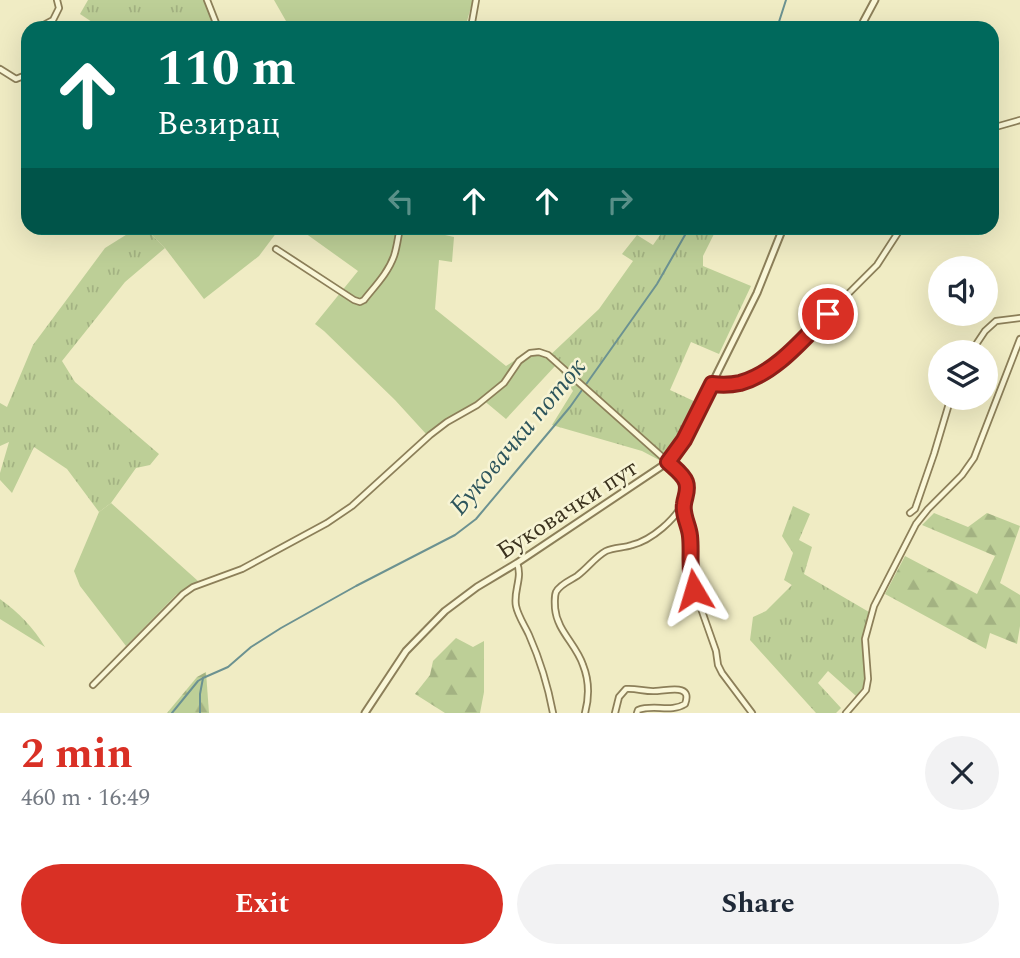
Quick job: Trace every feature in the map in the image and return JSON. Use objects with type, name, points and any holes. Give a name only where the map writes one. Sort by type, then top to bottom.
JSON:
[{"type":"street","points":[[51,21],[60,8],[57,0]]},
{"type":"street","points":[[207,0],[215,21]]},
{"type":"street","points":[[472,21],[476,0]]},
{"type":"street","points":[[864,21],[875,0]]},
{"type":"street","points":[[0,69],[16,79],[21,77]]},
{"type":"street","points":[[999,126],[1020,120]]},
{"type":"street","points":[[276,249],[360,302],[376,286],[389,267],[398,235]]},
{"type":"street","name":"Буковачки пут","points":[[365,713],[396,664],[435,620],[470,591],[517,563],[668,462],[684,440],[757,293],[780,235]]},
{"type":"street","points":[[712,384],[740,383],[763,373],[792,350],[877,265],[896,235]]},
{"type":"street","points":[[979,340],[996,321],[1020,318]]},
{"type":"street","points":[[846,713],[866,690],[868,679],[865,639],[874,606],[916,524],[962,475],[974,458],[1020,339]]},
{"type":"street","points":[[93,685],[183,594],[193,587],[242,569],[294,542],[352,506],[430,435],[477,405],[504,383],[519,361],[530,353],[539,352],[548,355],[668,462],[679,472],[687,485],[684,503],[655,534],[634,545],[606,551],[587,569],[556,591],[555,615],[583,665],[588,692],[585,713]]},
{"type":"street","points":[[910,513],[915,509],[947,410]]},
{"type":"street","points":[[684,503],[684,516],[690,534],[691,580],[713,641],[718,665],[752,713]]},
{"type":"street","points":[[517,563],[520,571],[516,608],[530,636],[548,685],[553,713]]},
{"type":"street","points":[[615,713],[617,701],[626,689],[653,692],[680,690],[685,692],[687,697],[685,704],[677,708],[648,707],[638,710],[637,713]]},
{"type":"green space","points":[[88,0],[204,0],[213,21],[90,21],[80,14]]},
{"type":"green space","points":[[274,0],[473,0],[467,21],[286,21]]},
{"type":"green space","points":[[126,235],[152,235],[165,248],[125,282],[62,361],[75,382],[159,454],[150,465],[136,468],[111,503],[99,512],[67,469],[34,447],[12,493],[0,480],[9,442],[0,446],[0,403],[7,407],[33,345],[105,248]]},
{"type":"green space","points":[[152,235],[275,235],[259,256],[204,299]]},
{"type":"green space","points":[[308,235],[454,237],[452,262],[439,260],[435,309],[506,366],[520,357],[538,353],[556,365],[506,419],[482,399],[427,435],[395,400],[315,324],[358,271]]},
{"type":"green space","points":[[637,235],[653,245],[660,235],[714,235],[703,256],[703,266],[751,286],[719,354],[691,342],[670,390],[698,403],[677,442],[661,461],[642,451],[552,425],[573,391],[556,365],[546,359],[599,309],[633,261],[622,254]]},
{"type":"green space","points":[[111,503],[198,581],[176,595],[126,646],[80,586],[74,571],[99,512]]},
{"type":"green space","points":[[793,506],[810,514],[799,540],[812,547],[804,574],[869,612],[863,640],[866,684],[856,696],[828,671],[818,683],[841,708],[836,713],[816,713],[750,640],[753,617],[766,611],[792,585],[784,580],[793,553],[782,536]]},
{"type":"green space","points":[[934,513],[968,527],[987,513],[1020,526],[1000,583],[1020,595],[1017,644],[990,633],[986,649],[885,594],[905,556],[977,594],[995,556],[922,525]]},
{"type":"green space","points":[[0,599],[25,621],[45,647],[0,619]]},
{"type":"green space","points":[[456,638],[473,647],[484,641],[484,692],[480,713],[445,713],[415,694],[430,675],[433,661]]},
{"type":"green space","points":[[206,672],[209,713],[167,713],[197,677]]},
{"type":"waterway","name":"Буковачки поток","points":[[779,21],[786,0]]},
{"type":"waterway","name":"Буковачки поток","points":[[200,713],[203,678],[228,667],[251,647],[281,628],[455,535],[476,519],[570,407],[657,284],[685,235]]},
{"type":"waterway","points":[[172,713],[203,678]]},
{"type":"route","points":[[694,590],[689,562],[690,534],[684,516],[687,485],[679,472],[668,462],[684,440],[712,384],[740,383],[763,373],[792,350],[828,314]]}]
